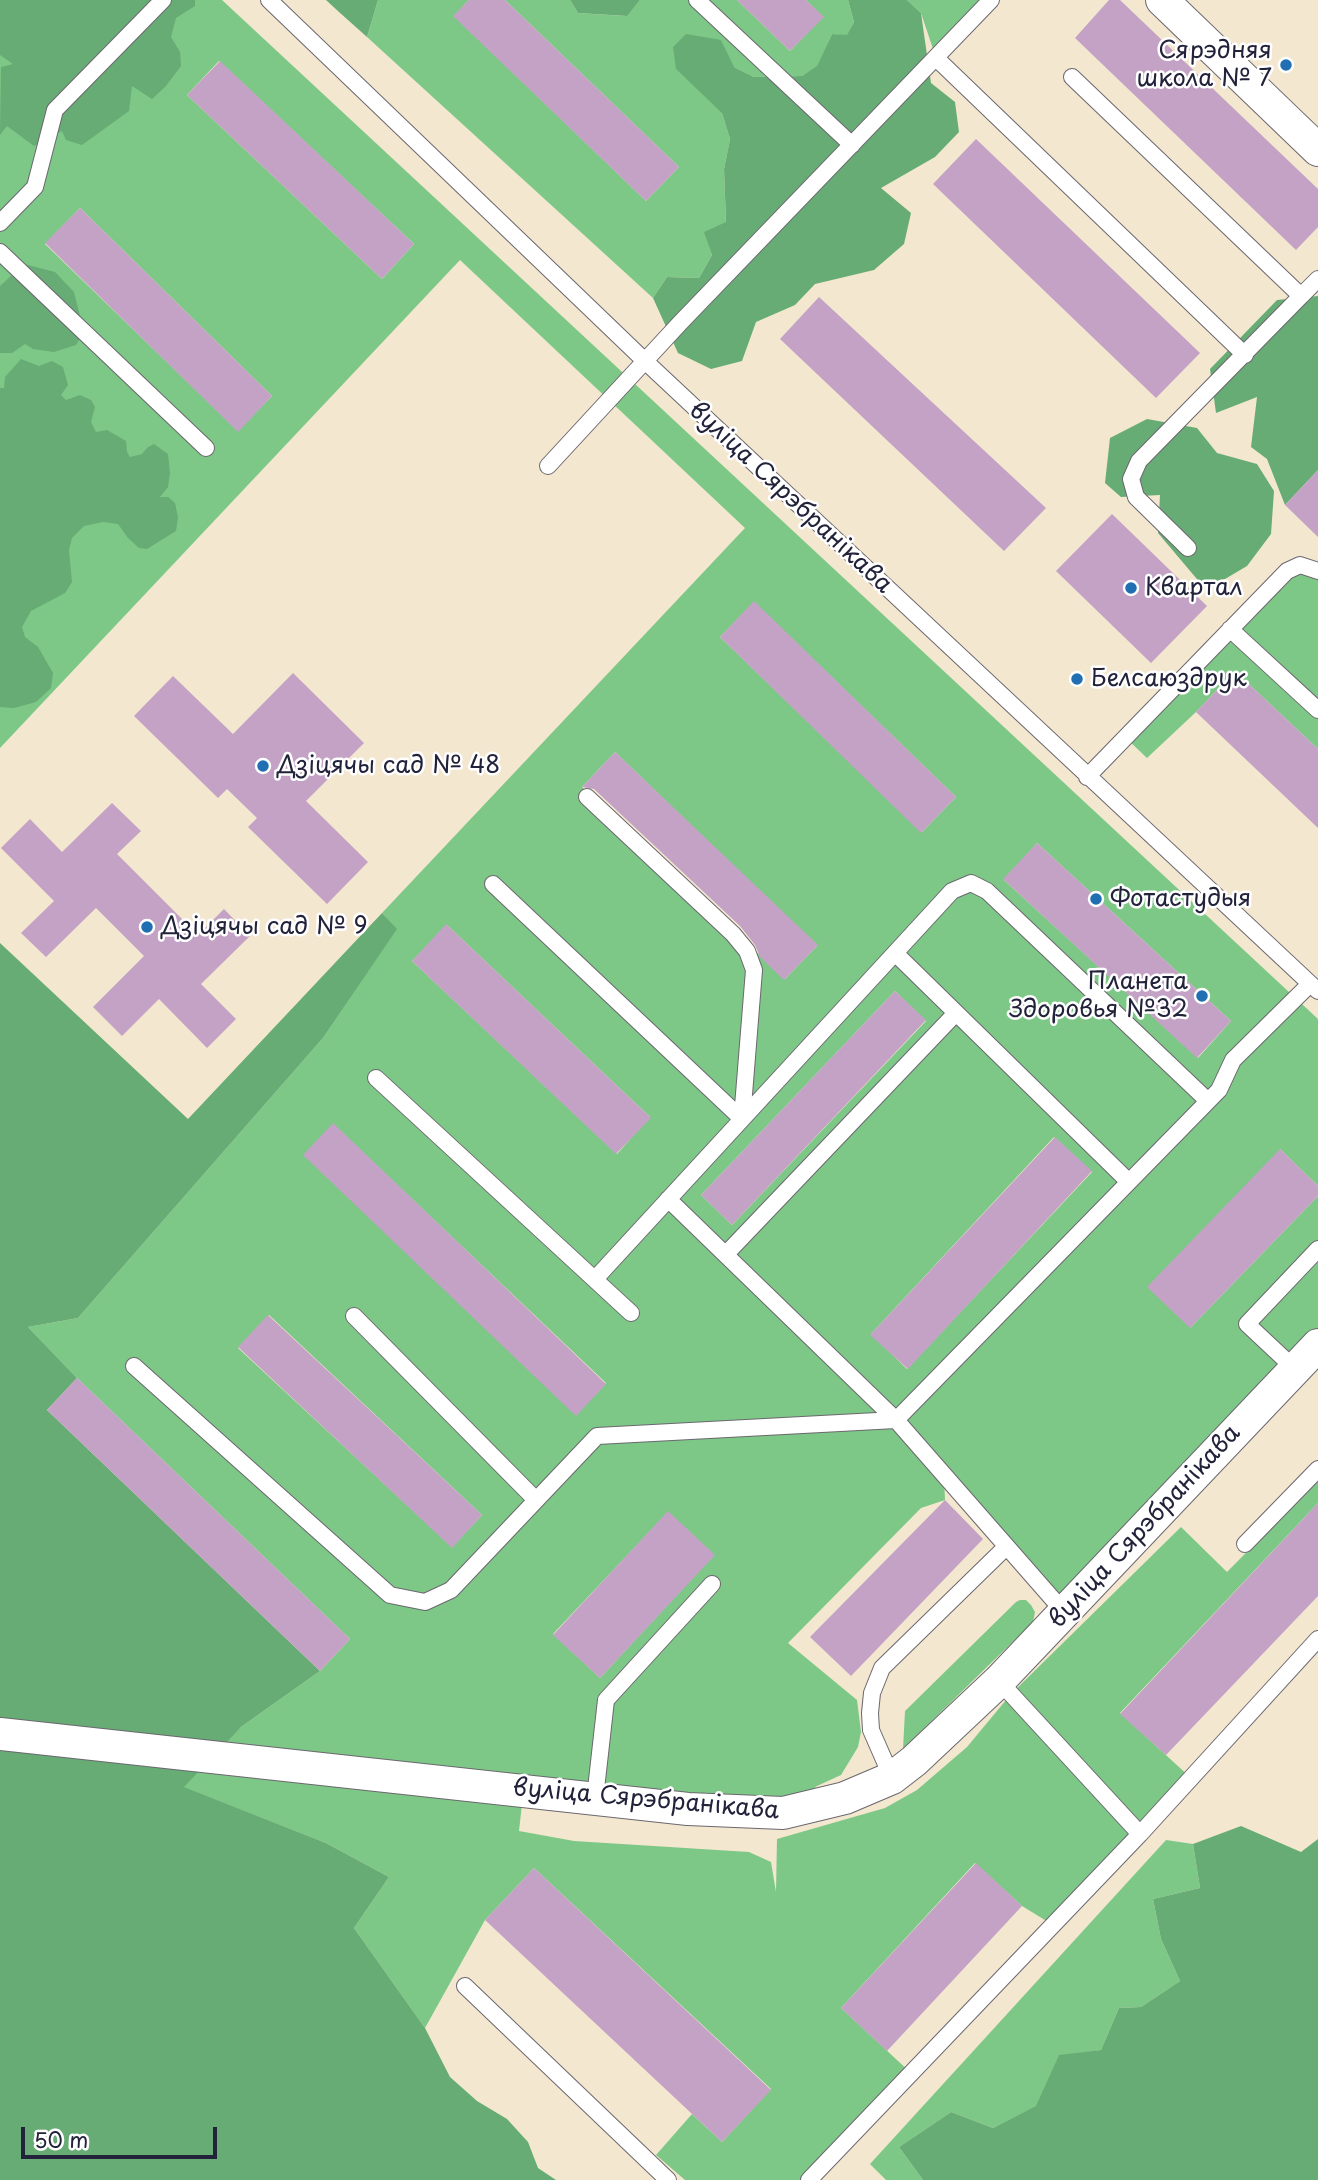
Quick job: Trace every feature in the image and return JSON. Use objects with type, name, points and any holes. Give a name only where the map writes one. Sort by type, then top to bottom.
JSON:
[{"type":"street","points":[[1162,0],[1318,150]]},
{"type":"street","name":"вуліца Сярэбранікава","points":[[0,1734],[688,1809],[783,1813],[845,1798],[892,1778],[914,1762],[999,1681],[1318,1345]]},
{"type":"lane","points":[[0,223],[35,187],[55,110],[163,0]]},
{"type":"lane","name":"вуліца Сярэбранікава","points":[[269,0],[646,362],[1314,987]]},
{"type":"lane","points":[[697,0],[852,145]]},
{"type":"lane","points":[[548,466],[680,323],[991,0]]},
{"type":"lane","points":[[936,58],[1245,355]]},
{"type":"lane","points":[[1072,77],[1301,296]]},
{"type":"lane","points":[[0,252],[206,448]]},
{"type":"lane","points":[[1188,548],[1136,497],[1131,479],[1139,461],[1318,279]]},
{"type":"lane","points":[[1087,777],[1287,571],[1300,565],[1318,571]]},
{"type":"lane","points":[[1230,629],[1318,710]]},
{"type":"lane","points":[[587,797],[733,934],[747,951],[754,970],[742,1119]]},
{"type":"lane","points":[[595,1279],[952,891],[971,883],[987,891],[1208,1101]]},
{"type":"lane","points":[[493,884],[742,1119]]},
{"type":"lane","points":[[895,953],[1128,1181]]},
{"type":"lane","points":[[134,1366],[390,1595],[425,1602],[451,1590],[597,1436],[897,1420],[1219,1090],[1233,1060],[1314,987]]},
{"type":"lane","points":[[726,1254],[956,1013]]},
{"type":"lane","points":[[376,1078],[631,1313]]},
{"type":"lane","points":[[668,1199],[897,1420],[1065,1613]]},
{"type":"lane","points":[[1295,1369],[1247,1324],[1318,1249]]},
{"type":"lane","points":[[354,1316],[536,1500]]},
{"type":"lane","points":[[1245,1544],[1318,1469]]},
{"type":"lane","points":[[892,1778],[871,1730],[872,1693],[882,1668],[1006,1548]]},
{"type":"lane","points":[[595,1798],[606,1700],[712,1584]]},
{"type":"lane","points":[[809,2180],[1140,1834],[1318,1639]]},
{"type":"lane","points":[[999,1681],[1140,1834]]},
{"type":"lane","points":[[465,1986],[668,2180]]},
{"type":"green space","points":[[0,0],[222,0],[1318,1019],[1318,1186],[1280,1149],[1190,1328],[1318,1196],[1318,1345],[1065,1613],[944,1476],[945,1500],[921,1508],[788,1643],[857,1700],[861,1732],[858,1747],[841,1775],[817,1786],[783,1813],[208,1756],[241,1727],[320,1671],[350,1639],[77,1378],[28,1327],[78,1318],[323,1038],[396,929],[382,913],[745,528],[460,260],[0,748]],"holes":[[[219,61],[414,244],[382,279],[187,95]],[[80,208],[272,396],[238,431],[45,244]],[[754,602],[956,797],[922,832],[720,637]],[[615,752],[817,946],[785,979],[582,787]],[[1037,843],[1231,1021],[1198,1058],[1004,880]],[[447,925],[650,1117],[617,1154],[412,961]],[[895,991],[926,1021],[732,1225],[701,1195]],[[333,1124],[606,1383],[576,1415]],[[1054,1137],[1092,1172],[907,1369],[871,1334]],[[269,1315],[482,1515],[452,1547],[238,1348]],[[668,1512],[714,1555],[600,1678],[553,1634]]]},
{"type":"green space","points":[[0,0],[195,0],[195,6],[176,18],[171,37],[180,52],[181,66],[152,99],[132,86],[129,111],[82,145],[66,140],[62,131],[34,146],[7,126],[0,135],[1,67],[13,64],[0,55]]},
{"type":"green space","points":[[326,0],[378,0],[367,37],[339,12]]},
{"type":"green space","points":[[378,0],[469,0],[454,16],[646,201],[679,167],[505,0],[570,0],[578,13],[626,16],[640,0],[737,0],[790,51],[823,17],[806,0],[848,0],[854,22],[847,36],[832,34],[817,67],[802,76],[754,77],[734,67],[722,113],[730,139],[724,169],[726,223],[705,232],[712,255],[699,278],[667,277],[653,298],[367,37]]},
{"type":"green space","points":[[570,0],[640,0],[627,16],[578,13]]},
{"type":"green space","points":[[848,0],[907,0],[921,13],[931,83],[955,102],[959,132],[935,157],[881,188],[911,213],[904,244],[874,270],[815,284],[795,305],[756,322],[742,361],[711,369],[678,353],[653,298],[667,277],[699,278],[712,255],[704,232],[726,222],[724,169],[730,139],[722,113],[676,69],[673,47],[686,34],[721,40],[734,67],[754,77],[802,76],[817,66],[832,34],[847,35],[854,22]]},
{"type":"green space","points":[[907,0],[991,0],[936,58],[921,13]]},
{"type":"green space","points":[[24,264],[55,272],[74,292],[84,332],[76,345],[54,352],[33,349],[25,344],[12,353],[0,353],[0,286]]},
{"type":"green space","points":[[1318,296],[1318,470],[1285,505],[1267,459],[1251,447],[1257,397],[1216,413],[1210,369],[1277,300]]},
{"type":"green space","points":[[21,359],[39,366],[52,361],[63,367],[68,385],[61,395],[66,400],[80,395],[91,400],[95,407],[91,422],[96,432],[107,430],[126,441],[130,457],[142,454],[154,444],[168,454],[168,487],[160,497],[168,497],[175,503],[178,517],[176,531],[147,549],[139,548],[118,524],[103,522],[84,526],[72,538],[69,550],[72,582],[65,593],[31,611],[22,627],[25,637],[38,647],[53,673],[51,688],[36,702],[14,708],[0,707],[0,388],[4,388],[5,377]]},
{"type":"green space","points":[[1147,419],[1197,428],[1217,453],[1257,464],[1274,491],[1271,534],[1247,566],[1225,579],[1202,585],[1158,533],[1160,495],[1121,497],[1105,483],[1110,438]]},
{"type":"green space","points":[[1287,571],[1318,571],[1318,749],[1235,671],[1147,758],[1125,737]]},
{"type":"green space","points":[[382,913],[397,929],[323,1038],[78,1318],[28,1327],[77,1378],[47,1410],[320,1671],[241,1727],[184,1787],[326,1843],[389,1877],[354,1928],[425,2028],[450,2077],[477,2101],[507,2119],[528,2142],[538,2168],[556,2180],[0,2180],[0,943],[188,1119]]},
{"type":"green space","points":[[1318,1480],[1318,1503],[1120,1713],[1191,1778],[1053,1925],[1022,1906],[975,1863],[841,2008],[911,2073],[802,2180],[685,2180],[656,2155],[692,2114],[722,2142],[771,2089],[534,1868],[485,1920],[425,2028],[354,1928],[389,1877],[326,1843],[183,1787],[180,1766],[309,1784],[522,1804],[519,1831],[574,1841],[749,1852],[771,1862],[776,1892],[777,1839],[885,1808],[917,1790],[967,1747],[1011,1694],[1181,1527],[1227,1572]]},
{"type":"green space","points":[[1020,1600],[1026,1600],[1031,1605],[1035,1612],[1033,1622],[903,1749],[905,1711]]},
{"type":"green space","points":[[1241,1826],[1301,1852],[1318,1839],[1318,2180],[923,2180],[899,2147],[951,2112],[993,2128],[1036,2106],[1059,2055],[1101,2050],[1119,2008],[1141,2007],[1180,1981],[1161,1939],[1153,1899],[1200,1888],[1193,1844]]},
{"type":"green space","points":[[1166,1840],[1193,1844],[1200,1888],[1153,1899],[1161,1939],[1180,1981],[1141,2007],[1119,2008],[1101,2050],[1059,2056],[1037,2106],[993,2128],[951,2112],[899,2147],[923,2180],[886,2180],[870,2164]]},
{"type":"building","points":[[469,0],[505,0],[679,167],[646,201],[453,16]]},
{"type":"building","points":[[737,0],[806,0],[824,17],[790,51]]},
{"type":"building","points":[[1109,0],[1120,0],[1318,189],[1318,227],[1296,250],[1075,38]]},
{"type":"building","points":[[220,61],[414,244],[382,279],[187,95]]},
{"type":"building","points":[[976,139],[1200,353],[1156,398],[933,184]]},
{"type":"building","points":[[80,208],[272,396],[238,432],[45,243]]},
{"type":"building","points":[[819,297],[1046,508],[1004,551],[780,339]]},
{"type":"building","points":[[1318,470],[1318,537],[1285,505]]},
{"type":"building","name":"Квартал","points":[[1112,514],[1207,606],[1151,663],[1056,571]]},
{"type":"building","points":[[754,601],[956,797],[921,833],[720,637]]},
{"type":"building","points":[[1235,671],[1318,749],[1318,828],[1196,712]]},
{"type":"building","name":"Дзіцячы сад № 48","points":[[293,673],[364,743],[306,801],[368,862],[327,904],[248,827],[257,818],[227,789],[218,798],[134,716],[173,676],[233,734]]},
{"type":"building","points":[[615,752],[818,945],[784,980],[760,957],[755,945],[740,926],[594,789],[582,787]]},
{"type":"building","name":"Дзіцячы сад № 9","points":[[112,803],[141,831],[117,854],[198,935],[224,909],[250,936],[201,984],[236,1019],[207,1048],[159,999],[122,1036],[93,1007],[144,956],[96,908],[46,957],[21,933],[54,901],[1,848],[30,819],[62,852]]},
{"type":"building","points":[[1037,843],[1231,1021],[1197,1058],[1003,879]]},
{"type":"building","points":[[446,924],[651,1118],[616,1154],[412,961]]},
{"type":"building","points":[[895,991],[926,1020],[732,1225],[701,1195]]},
{"type":"building","points":[[333,1123],[606,1384],[576,1416],[303,1155]]},
{"type":"building","points":[[1055,1137],[1092,1171],[908,1369],[870,1335]]},
{"type":"building","points":[[1280,1149],[1318,1186],[1318,1196],[1190,1328],[1147,1287]]},
{"type":"building","points":[[268,1315],[482,1515],[452,1548],[238,1347]]},
{"type":"building","points":[[77,1378],[350,1639],[320,1671],[47,1410]]},
{"type":"building","points":[[945,1500],[983,1539],[851,1676],[810,1637]]},
{"type":"building","points":[[1318,1503],[1318,1596],[1166,1755],[1120,1714]]},
{"type":"building","points":[[668,1511],[715,1555],[600,1678],[553,1635]]},
{"type":"building","points":[[976,1863],[1022,1906],[887,2051],[841,2008]]},
{"type":"building","points":[[534,1868],[771,2090],[722,2142],[485,1920]]},
{"type":"place","name":"Сярэдняя школа № 7","points":[[1286,65]]},
{"type":"place","name":"Квартал","points":[[1131,588]]},
{"type":"place","name":"Белсаюздрук","points":[[1077,679]]},
{"type":"place","name":"Дзіцячы сад № 48","points":[[263,766]]},
{"type":"place","name":"Фотастудыя","points":[[1096,899]]},
{"type":"place","name":"Дзіцячы сад № 9","points":[[147,927]]},
{"type":"place","name":"Планета Здоровья №32","points":[[1202,996]]}]
